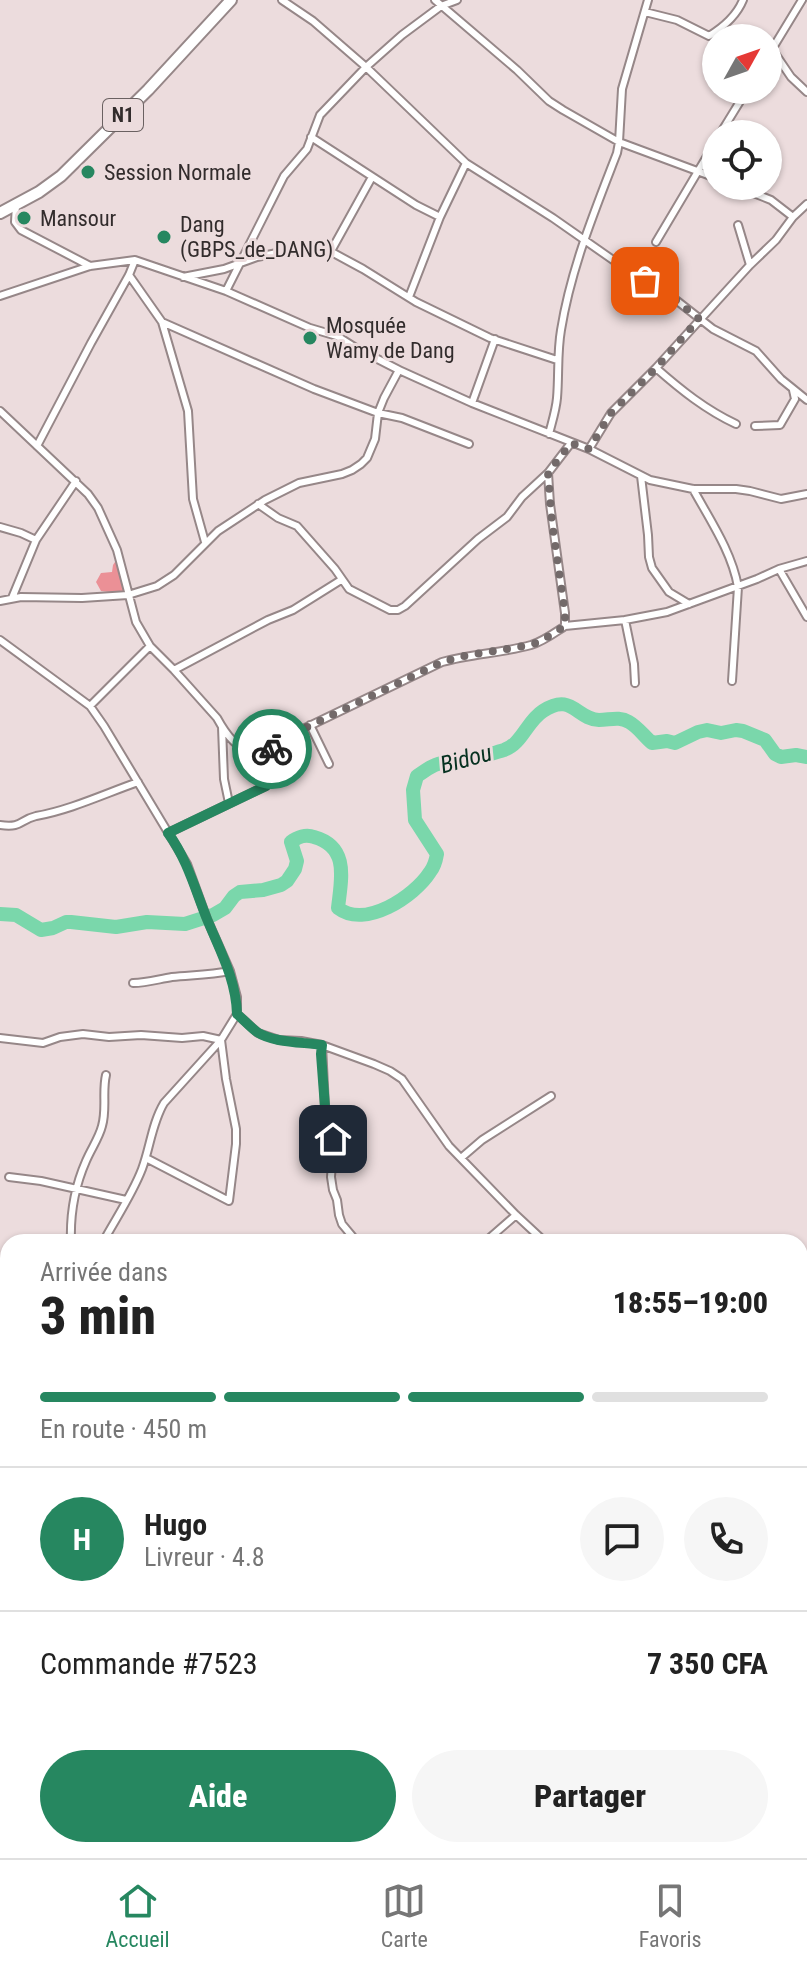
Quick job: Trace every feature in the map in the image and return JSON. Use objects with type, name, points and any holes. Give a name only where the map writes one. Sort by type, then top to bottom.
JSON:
[{"type":"highway","name":"N1","points":[[0,213],[61,176],[148,90],[231,0]]},
{"type":"street","points":[[282,0],[313,21],[366,67],[466,163],[676,300],[699,319],[756,351],[793,390],[807,400]]},
{"type":"street","points":[[435,0],[549,101],[619,142],[702,173]]},
{"type":"street","points":[[226,291],[284,176],[307,149],[320,115],[402,35],[441,6],[457,0]]},
{"type":"street","points":[[549,434],[557,396],[561,329],[571,281],[619,142],[620,97],[648,0]]},
{"type":"street","points":[[645,12],[677,20],[709,36],[727,21],[743,0]]},
{"type":"street","points":[[782,32],[802,0]]},
{"type":"street","points":[[782,66],[807,92]]},
{"type":"street","points":[[311,137],[416,205],[440,217]]},
{"type":"street","points":[[409,297],[440,217],[466,163]]},
{"type":"street","points":[[656,242],[702,164]]},
{"type":"street","points":[[331,251],[372,177]]},
{"type":"street","points":[[771,200],[793,217]]},
{"type":"street","points":[[16,204],[15,222],[21,230],[90,266]]},
{"type":"street","points":[[589,449],[611,413],[807,204]]},
{"type":"street","points":[[738,225],[750,265]]},
{"type":"street","points":[[181,277],[300,249],[331,251],[409,297],[495,339],[557,360]]},
{"type":"street","points":[[37,446],[135,260]]},
{"type":"street","points":[[0,296],[90,266],[135,260],[226,291],[310,328],[337,336],[399,370],[472,403],[589,449],[663,484],[693,489],[736,489],[781,499],[807,494]]},
{"type":"street","points":[[129,275],[162,322],[188,411],[193,499],[205,542]]},
{"type":"street","points":[[162,322],[314,389],[469,444]]},
{"type":"street","points":[[472,403],[495,339]]},
{"type":"street","points":[[656,368],[702,405],[736,424]]},
{"type":"street","points":[[0,601],[12,598],[128,595],[157,586],[174,575],[218,531],[258,504],[299,483],[342,474],[361,464],[375,439],[378,413],[399,370]]},
{"type":"street","points":[[755,426],[780,425],[795,399],[793,390]]},
{"type":"street","points":[[0,411],[88,494],[117,550],[136,622],[150,646],[236,743],[248,750],[274,743],[442,662],[531,645],[565,626],[667,612],[807,561]]},
{"type":"street","points":[[258,504],[297,526],[347,587],[361,597],[390,610],[398,610],[507,517],[571,443]]},
{"type":"street","points":[[548,473],[565,626]]},
{"type":"street","points":[[641,476],[652,568],[669,592],[689,604]]},
{"type":"street","points":[[12,598],[36,540],[76,481]]},
{"type":"street","points":[[693,489],[735,572],[738,587],[732,681]]},
{"type":"street","points":[[0,527],[36,540]]},
{"type":"street","points":[[779,569],[807,617]]},
{"type":"street","points":[[174,670],[293,610],[341,580]]},
{"type":"street","points":[[625,620],[635,683]]},
{"type":"street","points":[[0,640],[90,706],[187,864],[230,971],[237,997],[237,1014],[221,1040],[158,1113],[137,1183],[107,1234]]},
{"type":"street","points":[[90,706],[150,646]]},
{"type":"street","points":[[310,725],[329,764]]},
{"type":"street","points":[[222,726],[224,779],[229,803]]},
{"type":"street","points":[[168,833],[266,786],[274,743]]},
{"type":"street","points":[[0,825],[18,825],[31,817],[49,815],[138,782]]},
{"type":"street","points":[[133,983],[230,971]]},
{"type":"street","points":[[237,1014],[258,1033],[279,1040],[322,1045],[374,1064],[402,1079],[440,1134],[535,1234]]},
{"type":"street","points":[[0,1038],[43,1043],[83,1034],[109,1037],[203,1036],[221,1040]]},
{"type":"street","points":[[146,1158],[229,1201],[236,1129],[221,1040]]},
{"type":"street","points":[[322,1045],[325,1107],[333,1148],[331,1177],[342,1224],[350,1234]]},
{"type":"street","points":[[70,1234],[76,1189],[102,1126],[106,1075]]},
{"type":"street","points":[[461,1158],[482,1140],[551,1096]]},
{"type":"street","points":[[9,1177],[126,1200]]},
{"type":"street","points":[[495,1234],[516,1215]]},
{"type":"shaded area","points":[[115,562],[120,564],[119,575],[125,584],[125,591],[101,591],[96,582],[101,573],[112,572]]},
{"type":"waterway","name":"Bidou","points":[[0,914],[16,915],[41,930],[66,922],[116,927],[147,922],[185,924],[213,915],[225,908],[240,892],[263,890],[287,881],[297,861],[291,842],[308,836],[325,842],[338,856],[341,866],[338,908],[349,914],[375,912],[413,891],[423,882],[435,861],[437,854],[415,820],[413,790],[417,776],[438,764],[504,750],[520,738],[537,715],[561,704],[591,719],[625,720],[652,743],[675,743],[707,730],[721,733],[736,730],[765,740],[781,757],[807,757]]},
{"type":"way so far","points":[[272,749],[274,743],[442,662],[531,645],[565,626],[548,473],[571,443],[589,449],[611,413],[699,319],[645,281]]},
{"type":"place","name":"Session Normale","points":[[88,172]]},
{"type":"place","name":"Mansour","points":[[24,218]]},
{"type":"place","name":"Dang (GBPS_de_DANG)","points":[[164,237]]},
{"type":"place","name":"Mosquée Wamy de Dang","points":[[310,338]]},
{"type":"route","points":[[272,749],[266,786],[168,833],[187,864],[230,971],[237,997],[237,1014],[258,1033],[279,1040],[322,1045],[325,1107],[333,1139]]}]
